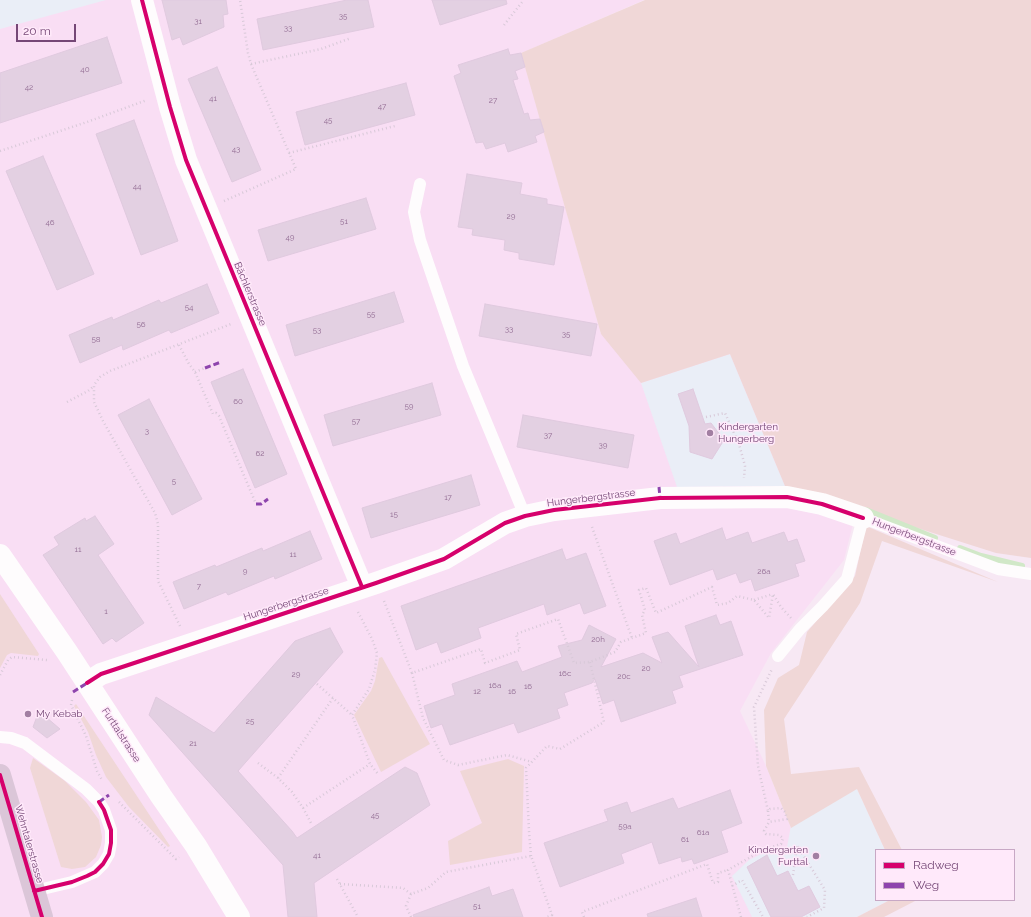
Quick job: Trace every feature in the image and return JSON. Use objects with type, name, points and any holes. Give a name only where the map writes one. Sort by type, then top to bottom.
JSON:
[{"type":"main road","name":"Wehntalerstrasse","points":[[0,775],[42,917]]},
{"type":"street","name":"Bächlerstrasse","points":[[142,0],[170,108],[186,160],[362,587]]},
{"type":"street","name":"Hungerbergstrasse","points":[[87,682],[101,674],[444,559],[505,524],[525,516],[584,506],[660,498],[742,496],[787,497],[822,504],[863,518]]},
{"type":"street","name":"Furttalstrasse","points":[[0,555],[87,682],[161,796],[196,846],[239,917]]},
{"type":"lane","points":[[420,184],[414,212],[420,240],[463,366],[525,516]]},
{"type":"lane","points":[[778,656],[800,629],[847,579],[863,518]]},
{"type":"lane","name":"Hungerbergstrasse","points":[[863,518],[998,569],[1031,574]]},
{"type":"lane","points":[[0,738],[11,738],[25,743],[86,789],[104,810],[111,830],[111,843],[108,854],[103,864],[96,872],[72,882],[34,891]]},
{"type":"path","points":[[226,200],[296,169],[251,64],[240,0]]},
{"type":"path","points":[[504,25],[522,0]]},
{"type":"path","points":[[251,64],[322,49],[351,38]]},
{"type":"path","points":[[0,151],[87,122],[151,98]]},
{"type":"path","points":[[289,153],[395,126]]},
{"type":"path","points":[[67,402],[88,391],[100,377],[110,371],[237,322]]},
{"type":"path","points":[[179,345],[195,372],[213,414],[216,413],[219,416],[256,504]]},
{"type":"path","points":[[195,372],[205,368]]},
{"type":"path","points":[[94,385],[94,402],[103,421],[155,513],[158,524],[158,581],[181,627]]},
{"type":"path","points":[[706,418],[726,413],[739,444],[745,466],[742,496]]},
{"type":"path","points":[[592,526],[632,638]]},
{"type":"path","points":[[412,673],[481,649],[485,663],[520,650],[516,634],[558,619],[574,663],[590,662],[615,652],[622,642],[646,633],[642,615],[645,610],[639,590],[646,588],[656,613],[712,587],[717,605],[728,603],[737,596],[754,600],[773,594]]},
{"type":"path","points":[[773,594],[781,607],[800,629]]},
{"type":"path","points":[[754,600],[769,618],[773,594]]},
{"type":"path","points":[[382,598],[412,673],[423,718],[444,760],[458,765],[507,755],[532,762]]},
{"type":"path","points":[[352,715],[370,689],[375,670],[377,653],[372,639],[356,608]]},
{"type":"path","points":[[584,917],[582,912],[707,864],[713,883],[718,882],[718,873],[728,870],[763,850],[781,844],[783,838],[779,835],[766,834],[764,831],[769,822],[758,766],[754,707],[778,656]]},
{"type":"path","points":[[0,675],[8,660],[12,657],[42,658],[52,661]]},
{"type":"path","points":[[547,917],[552,915],[531,856],[526,768],[547,746],[560,749],[604,722],[590,662]]},
{"type":"path","points":[[317,684],[352,715],[370,764],[378,774]]},
{"type":"path","points":[[72,698],[71,706],[86,736],[97,771],[103,783]]},
{"type":"path","points":[[278,778],[333,698]]},
{"type":"path","points":[[258,763],[278,778],[292,792],[304,808],[311,823]]},
{"type":"path","points":[[304,808],[370,764]]},
{"type":"path","points":[[118,801],[176,859],[182,855]]},
{"type":"path","points":[[768,811],[770,809],[781,808],[785,812],[786,819],[769,822]]},
{"type":"path","points":[[793,874],[797,845],[825,890],[824,908],[807,917]]},
{"type":"path","points":[[411,917],[406,906],[411,894],[428,888],[446,872],[531,856]]},
{"type":"path","points":[[728,870],[741,917]]},
{"type":"path","points":[[337,879],[358,917]]},
{"type":"path","points":[[732,886],[742,880],[763,917]]},
{"type":"path","points":[[340,884],[403,888],[411,894]]},
{"type":"shaded area","points":[[0,0],[644,0],[522,53],[601,334],[730,354],[854,520],[844,560],[771,653],[740,711],[766,766],[791,828],[881,849],[875,849],[875,901],[888,901],[857,917],[0,917]]},
{"type":"shaded area","points":[[0,0],[106,0],[0,29]]},
{"type":"shaded area","points":[[645,0],[1031,0],[1031,558],[996,553],[785,486],[730,354],[641,383],[601,334],[521,53]]},
{"type":"shaded area","name":"Kindergarten Hungerberg","points":[[730,354],[785,486],[677,487],[641,383]]},
{"type":"shaded area","points":[[866,526],[998,582],[882,541],[860,603],[784,719],[791,774],[859,767],[901,849],[885,849],[857,789],[791,828],[766,766],[764,710],[778,678],[799,665],[807,632],[855,576]]},
{"type":"shaded area","points":[[0,594],[39,654],[38,656],[11,653],[7,655],[0,668]]},
{"type":"shaded area","points":[[382,657],[430,744],[381,772],[354,715],[371,691],[375,681],[379,658]]},
{"type":"shaded area","points":[[76,704],[170,846],[168,847],[129,807],[106,777],[88,732],[74,706]]},
{"type":"shaded area","points":[[33,758],[65,781],[86,802],[99,820],[102,837],[101,845],[96,857],[85,867],[72,869],[61,867],[30,768]]},
{"type":"shaded area","points":[[508,759],[524,766],[522,852],[450,865],[448,841],[482,823],[460,771]]},
{"type":"shaded area","name":"Kindergarten Furttal","points":[[857,789],[885,849],[875,849],[875,901],[888,901],[857,917],[752,917],[732,876],[749,860],[765,852],[787,847],[797,793]]},
{"type":"shaded area","points":[[888,901],[915,901],[884,917],[857,917]]},
{"type":"building","points":[[162,0],[226,0],[228,14],[223,15],[224,27],[183,45],[180,37],[172,40]]},
{"type":"building","points":[[347,0],[368,0],[374,27],[263,50],[257,19]]},
{"type":"building","points":[[432,0],[506,0],[507,4],[440,25]]},
{"type":"building","points":[[107,37],[122,83],[0,123],[0,73]]},
{"type":"building","points":[[508,49],[510,55],[521,53],[525,67],[515,71],[518,79],[513,80],[524,114],[528,113],[530,120],[540,119],[544,132],[535,136],[537,142],[508,152],[505,143],[486,149],[483,142],[476,143],[454,76],[461,73],[458,65]]},
{"type":"building","points":[[217,67],[261,170],[232,182],[188,79]]},
{"type":"building","points":[[406,83],[415,115],[305,145],[296,112]]},
{"type":"building","points":[[134,120],[178,241],[141,255],[96,134]]},
{"type":"building","points":[[43,156],[94,274],[57,290],[6,171]]},
{"type":"building","points":[[467,174],[522,183],[520,194],[547,199],[547,204],[564,207],[554,265],[519,259],[519,253],[504,250],[505,240],[472,235],[473,229],[458,227]]},
{"type":"building","points":[[366,198],[376,229],[268,261],[258,230]]},
{"type":"building","points":[[207,284],[219,313],[171,333],[169,330],[123,350],[122,345],[80,363],[69,335],[112,317],[113,320],[159,300],[161,303]]},
{"type":"building","points":[[394,292],[404,322],[295,356],[286,325]]},
{"type":"building","points":[[485,304],[597,324],[591,356],[479,336]]},
{"type":"building","points":[[243,369],[287,474],[255,488],[211,382]]},
{"type":"building","points":[[432,383],[441,415],[333,446],[324,415]]},
{"type":"building","name":"Kindergarten Hungerberg","points":[[693,389],[705,424],[711,423],[724,440],[712,459],[690,452],[689,426],[678,394]]},
{"type":"building","points":[[149,399],[202,499],[172,515],[118,415]]},
{"type":"building","points":[[523,415],[634,435],[628,468],[517,447]]},
{"type":"building","points":[[471,475],[480,505],[371,538],[362,508]]},
{"type":"building","points":[[95,516],[114,544],[98,555],[144,623],[116,642],[112,638],[103,644],[43,555],[59,545],[54,537],[85,518],[86,521]]},
{"type":"building","points":[[722,528],[726,540],[748,532],[752,543],[784,532],[788,542],[797,539],[805,561],[795,564],[799,576],[755,591],[751,579],[740,583],[736,573],[717,580],[713,569],[670,585],[654,541],[676,533],[680,544]]},
{"type":"building","points":[[310,531],[322,559],[275,579],[274,576],[228,595],[226,592],[184,609],[173,582],[215,565],[216,567],[262,548],[263,551]]},
{"type":"building","points":[[562,549],[566,560],[586,553],[606,606],[584,614],[580,603],[547,615],[544,604],[478,628],[481,638],[441,653],[437,642],[416,650],[401,606]]},
{"type":"building","points":[[716,615],[720,625],[731,621],[743,655],[679,676],[683,687],[672,691],[676,703],[621,722],[614,700],[603,704],[595,679],[592,683],[564,693],[568,705],[557,709],[560,718],[518,733],[514,723],[450,745],[442,724],[431,728],[424,706],[455,695],[452,684],[517,661],[522,672],[562,657],[558,646],[582,640],[589,625],[616,639],[601,667],[643,653],[662,663],[652,637],[668,632],[699,667],[685,626]]},
{"type":"building","points":[[330,628],[343,652],[238,771],[297,838],[405,767],[417,773],[430,805],[314,883],[317,917],[288,917],[283,865],[149,715],[156,697],[214,733],[295,641]]},
{"type":"building","points":[[39,711],[60,729],[47,738],[33,727]]},
{"type":"building","points":[[730,790],[742,823],[721,831],[728,852],[694,864],[692,859],[682,862],[681,857],[659,864],[652,842],[621,854],[624,863],[560,887],[544,843],[608,821],[604,810],[627,802],[631,813],[673,798],[678,809]]},
{"type":"building","name":"Kindergarten Furttal","points":[[767,855],[777,876],[788,871],[798,891],[809,886],[820,907],[801,917],[771,917],[747,867]]},
{"type":"building","points":[[489,887],[492,896],[513,889],[523,917],[414,917],[413,915]]},
{"type":"building","points":[[696,898],[702,917],[648,917],[647,914]]},
{"type":"waterway","points":[[866,510],[935,538]]},
{"type":"waterway","points":[[960,548],[981,556],[1022,566]]},
{"type":"marked path","points":[[205,368],[221,362]]},
{"type":"marked path","points":[[659,487],[660,498]]},
{"type":"marked path","points":[[256,504],[261,504],[268,499]]},
{"type":"marked path","points":[[73,692],[87,683]]},
{"type":"marked path","points":[[99,802],[109,795]]},
{"type":"cycle path","points":[[142,0],[170,107],[186,160],[362,587]]},
{"type":"cycle path","points":[[87,683],[101,674],[444,559],[505,523],[525,516],[554,510],[660,498],[787,497],[822,504],[863,518]]},
{"type":"cycle path","points":[[0,775],[42,917]]},
{"type":"cycle path","points":[[34,891],[72,882],[95,872],[103,864],[109,854],[111,830],[104,810],[99,802]]},
{"type":"place","name":"Kindergarten Hungerberg","points":[[710,433]]},
{"type":"place","name":"My Kebab","points":[[28,714]]},
{"type":"place","name":"Kindergarten Furttal","points":[[816,856]]}]
